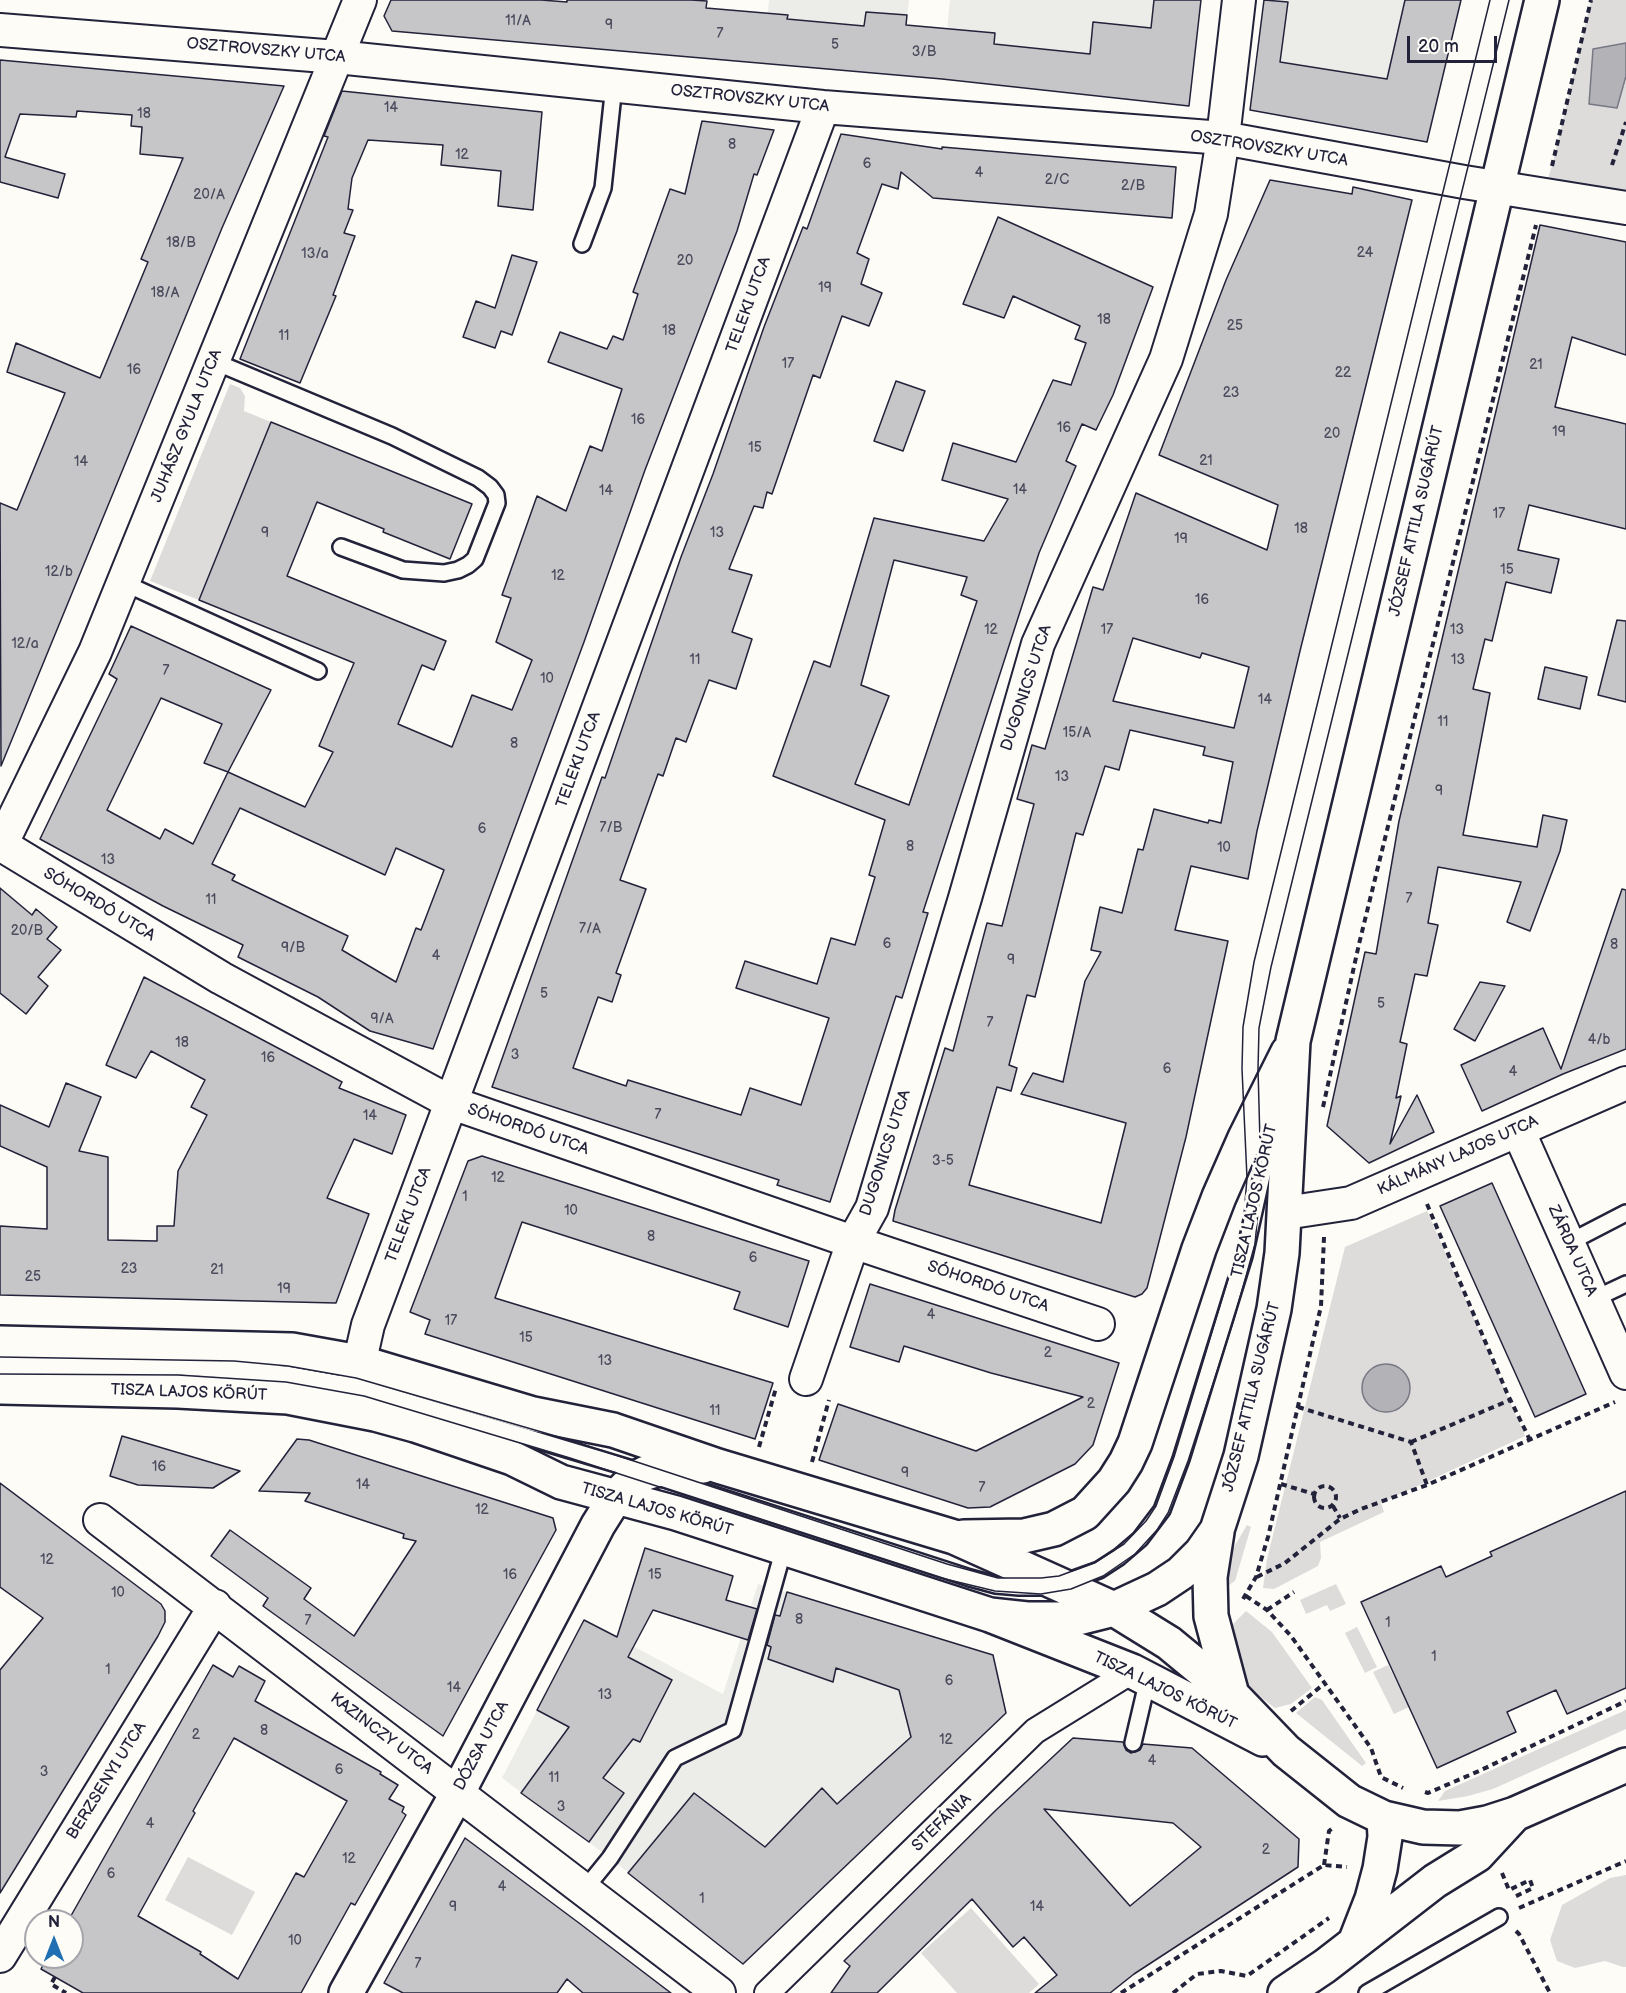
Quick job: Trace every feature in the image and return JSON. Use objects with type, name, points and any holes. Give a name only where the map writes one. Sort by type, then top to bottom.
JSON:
[{"type":"street","name":"JUHÁSZ GYULA UTCA","points":[[0,845],[95,652],[360,0]]},
{"type":"street","name":"DUGONICS UTCA","points":[[792,1381],[853,1242],[872,1208],[1038,644],[1166,359],[1211,214],[1223,138],[1239,0]]},
{"type":"street","name":"JÓZSEF ATTILA SUGÁRÚT","points":[[990,1615],[1027,1619],[1074,1619],[1114,1609],[1157,1589],[1180,1573],[1201,1553],[1217,1530],[1241,1456],[1274,1310],[1285,1213],[1293,1041],[1542,0]]},
{"type":"street","name":"OSZTROVSZKY UTCA","points":[[0,30],[337,57],[823,107],[1223,138],[1497,188],[1626,208]]},
{"type":"street","name":"TELEKI UTCA","points":[[364,1388],[368,1324],[823,107]]},
{"type":"street","name":"SÓHORDÓ UTCA","points":[[0,845],[221,978],[452,1103],[1098,1324]]},
{"type":"street","name":"JÓZSEF ATTILA SUGÁRÚT","points":[[954,1537],[1024,1536],[1054,1529],[1085,1513],[1114,1481],[1135,1443],[1195,1261],[1219,1197],[1293,1041]]},
{"type":"street","name":"KÁLMÁNY LAJOS UTCA","points":[[1285,1213],[1351,1203],[1626,1083]]},
{"type":"street","name":"ZÁRDA UTCA","points":[[1518,1130],[1593,1299],[1621,1387]]},
{"type":"street","name":"TISZA LAJOS KÖRÚT","points":[[0,1343],[292,1350],[364,1388],[416,1425],[525,1463],[561,1482],[676,1513],[990,1615],[1130,1670],[1286,1750]]},
{"type":"street","name":"TISZA LAJOS KÖRÚT","points":[[0,1387],[178,1391],[288,1397],[364,1388],[533,1414],[613,1430],[718,1466],[954,1537],[1114,1609],[1169,1643],[1232,1695],[1286,1750],[1349,1802],[1384,1818],[1422,1827],[1460,1828],[1487,1823],[1515,1814],[1626,1765]]},
{"type":"street","points":[[646,1473],[659,1469],[718,1466]]},
{"type":"street","name":"DÓZSA UTCA","points":[[346,1993],[458,1792],[598,1525],[615,1498],[634,1479],[646,1473]]},
{"type":"street","points":[[1085,1513],[1071,1527],[1062,1542],[1057,1557],[1060,1584],[1074,1619],[1130,1670]]},
{"type":"street","name":"KAZINCZY UTCA","points":[[100,1520],[719,1993]]},
{"type":"street","points":[[1217,1530],[1210,1577],[1211,1616],[1232,1695]]},
{"type":"street","name":"BERZSENYI UTCA","points":[[0,1956],[215,1606]]},
{"type":"street","name":"STEFÁNIA","points":[[767,1993],[1035,1731],[1130,1670]]},
{"type":"street","points":[[1286,1993],[1436,1881],[1477,1855],[1515,1814]]},
{"type":"street","points":[[1356,1940],[1372,1899],[1380,1869],[1385,1837],[1384,1818]]},
{"type":"lane","points":[[582,244],[603,188],[614,85]]},
{"type":"lane","points":[[213,361],[392,436],[478,478],[496,495],[497,503],[475,559],[458,570],[444,573],[403,570],[341,547]]},
{"type":"lane","points":[[123,583],[318,671]]},
{"type":"lane","name":"TISZA LAJOS KÖRÚT","points":[[0,1365],[179,1367],[286,1374],[364,1388],[646,1473],[970,1578],[996,1585],[1019,1587],[1060,1584],[1100,1570],[1119,1557],[1140,1539],[1162,1510],[1181,1459],[1244,1256],[1293,1041]]},
{"type":"lane","points":[[1568,1243],[1626,1213]]},
{"type":"lane","points":[[1593,1299],[1626,1284]]},
{"type":"lane","points":[[584,1890],[610,1858],[675,1758],[733,1730],[784,1548]]},
{"type":"lane","points":[[1130,1670],[1133,1743]]},
{"type":"lane","points":[[1367,1993],[1499,1917]]},
{"type":"path","points":[[1323,1108],[1359,944],[1591,0]]},
{"type":"path","points":[[1612,165],[1626,124]]},
{"type":"path","points":[[1415,1175],[1510,1400],[1530,1440]]},
{"type":"path","points":[[1211,1616],[1236,1605],[1246,1596],[1256,1577],[1281,1484],[1321,1306],[1324,1208]]},
{"type":"path","points":[[759,1447],[792,1381]]},
{"type":"path","points":[[1256,1577],[1285,1563],[1340,1519],[1427,1485],[1530,1440],[1621,1387]]},
{"type":"path","points":[[811,1464],[830,1398]]},
{"type":"path","points":[[1298,1407],[1411,1442],[1510,1400]]},
{"type":"path","points":[[1411,1442],[1427,1485]]},
{"type":"path","points":[[1281,1484],[1314,1494]]},
{"type":"path","points":[[1325,1486],[1332,1488],[1336,1493],[1333,1506],[1326,1509],[1314,1502],[1314,1494],[1318,1488],[1325,1486]]},
{"type":"path","points":[[1333,1506],[1340,1519]]},
{"type":"path","points":[[1267,1610],[1294,1592]]},
{"type":"path","points":[[1246,1596],[1267,1610],[1291,1636],[1371,1748],[1381,1777],[1407,1789]]},
{"type":"path","points":[[1287,1714],[1325,1683]]},
{"type":"path","points":[[1418,1791],[1428,1793],[1479,1771],[1626,1701]]},
{"type":"path","points":[[1324,1865],[1329,1831],[1337,1825]]},
{"type":"path","points":[[1499,1917],[1626,1860]]},
{"type":"path","points":[[1121,1993],[1324,1865],[1347,1868],[1346,1874]]},
{"type":"path","points":[[1499,1865],[1509,1890],[1530,1880],[1533,1888],[1504,1902]]},
{"type":"path","points":[[1173,1993],[1197,1974],[1221,1971],[1247,1976],[1321,1925],[1334,1912]]},
{"type":"path","points":[[1519,1934],[1550,1993]]},
{"type":"path","points":[[55,1977],[51,1984],[66,1993]]},
{"type":"shaded area","points":[[769,0],[909,0],[906,25],[763,63]]},
{"type":"shaded area","points":[[950,0],[1201,0],[1189,106],[942,79]]},
{"type":"shaded area","points":[[1264,0],[1460,0],[1426,142],[1250,110]]},
{"type":"shaded area","points":[[1591,0],[1626,0],[1626,208],[1543,195],[1553,162]]},
{"type":"shaded area","points":[[1626,43],[1626,76],[1617,108],[1589,104],[1593,49]]},
{"type":"shaded area","points":[[230,384],[240,388],[245,396],[244,411],[271,422],[199,600],[150,581]]},
{"type":"shaded area","points":[[1427,1211],[1525,1436],[1381,1503],[1384,1512],[1320,1542],[1321,1558],[1318,1566],[1274,1589],[1263,1588],[1267,1559],[1345,1247]]},
{"type":"shaded area","points":[[1381,1364],[1391,1364],[1403,1371],[1410,1383],[1410,1393],[1403,1405],[1391,1412],[1381,1412],[1366,1401],[1362,1393],[1362,1383],[1373,1368]]},
{"type":"shaded area","points":[[1247,1525],[1251,1527],[1235,1581],[1220,1591],[1224,1564]]},
{"type":"shaded area","points":[[758,1584],[993,1655],[1006,1713],[743,1964],[610,1858],[502,1778],[584,1620],[723,1694]]},
{"type":"shaded area","points":[[1336,1584],[1346,1604],[1330,1611],[1327,1605],[1306,1614],[1300,1600]]},
{"type":"shaded area","points":[[1246,1611],[1272,1632],[1312,1688],[1291,1704],[1275,1708],[1255,1693],[1241,1676],[1220,1629],[1232,1625]]},
{"type":"shaded area","points":[[1357,1627],[1377,1667],[1365,1673],[1345,1633]]},
{"type":"shaded area","points":[[1388,1665],[1409,1707],[1394,1714],[1373,1672]]},
{"type":"shaded area","points":[[1315,1697],[1322,1700],[1366,1763],[1362,1766],[1296,1713]]},
{"type":"shaded area","points":[[1626,1710],[1626,1729],[1493,1789],[1438,1801],[1445,1791]]},
{"type":"shaded area","points":[[188,1857],[255,1892],[232,1935],[165,1900]]},
{"type":"shaded area","points":[[1626,1875],[1626,1967],[1605,1961],[1575,1968],[1557,1961],[1550,1940],[1562,1905],[1610,1878]]},
{"type":"shaded area","points":[[971,1908],[1039,1984],[1029,1993],[957,1993],[921,1953]]},
{"type":"building","points":[[391,0],[567,2],[567,0],[691,0],[707,1],[706,8],[788,15],[787,19],[864,26],[866,12],[907,15],[906,25],[995,33],[994,44],[1090,54],[1093,22],[1151,28],[1154,0],[1201,0],[1189,106],[942,79],[392,31],[384,16]]},
{"type":"building","points":[[1264,0],[1288,2],[1280,62],[1387,79],[1405,0],[1461,0],[1427,142],[1250,110]]},
{"type":"building","points":[[0,60],[284,86],[222,228],[1,766],[0,503],[17,510],[65,393],[7,372],[16,343],[100,378],[148,262],[141,259],[183,158],[140,154],[142,127],[131,126],[132,115],[77,111],[76,117],[20,114],[5,157],[65,174],[58,198],[0,182]]},
{"type":"building","points":[[342,91],[542,112],[533,210],[498,206],[501,171],[441,165],[443,145],[368,140],[352,178],[348,209],[353,210],[344,233],[355,236],[333,295],[336,296],[300,383],[240,359],[328,137],[324,136]]},
{"type":"building","points":[[702,121],[774,130],[757,175],[754,174],[737,231],[645,470],[584,642],[433,1049],[370,1031],[318,997],[238,957],[243,945],[163,906],[40,839],[117,679],[109,674],[131,626],[271,690],[228,772],[305,807],[333,752],[319,746],[354,663],[199,600],[271,422],[472,504],[450,559],[317,502],[287,576],[446,641],[434,670],[422,665],[398,724],[452,747],[472,695],[512,710],[532,660],[496,642],[511,598],[502,595],[537,496],[566,511],[590,446],[602,451],[622,389],[548,362],[560,332],[607,349],[613,336],[623,340],[638,294],[633,292],[670,189],[685,194]],"holes":[[[161,698],[222,724],[204,763],[228,772],[193,844],[165,829],[160,839],[107,810]],[[240,808],[385,875],[396,848],[444,870],[421,930],[416,928],[396,982],[342,950],[348,936],[232,880],[235,875],[212,864]]]},
{"type":"building","points":[[841,134],[942,149],[942,147],[1176,167],[1172,218],[933,198],[901,172],[898,189],[882,184],[857,253],[869,259],[861,284],[882,293],[869,326],[842,316],[820,378],[813,375],[772,494],[767,492],[763,508],[754,506],[729,569],[752,575],[732,632],[752,639],[736,689],[709,680],[686,742],[676,738],[663,776],[658,774],[620,880],[646,889],[616,973],[621,975],[612,1002],[598,997],[573,1068],[626,1086],[628,1080],[741,1115],[750,1088],[801,1105],[829,1018],[736,988],[745,961],[817,984],[831,938],[855,945],[875,877],[869,875],[885,820],[773,776],[814,661],[830,667],[874,518],[984,541],[1008,499],[942,480],[953,443],[1016,462],[1053,380],[1071,385],[1086,343],[1075,339],[1080,326],[1013,296],[1004,318],[963,304],[998,217],[1153,287],[1113,395],[1096,430],[1082,424],[1066,461],[1076,466],[1039,553],[923,912],[928,913],[902,998],[896,996],[830,1202],[777,1185],[779,1180],[492,1087],[602,777],[605,778],[681,557],[713,474],[764,327],[803,227],[807,229]],"holes":[[[894,560],[967,577],[961,595],[977,601],[909,805],[855,784],[889,696],[861,685]]]},
{"type":"building","points":[[1270,180],[1352,194],[1353,187],[1412,200],[1300,651],[1257,831],[1248,879],[1191,866],[1175,930],[1228,941],[1186,1137],[1147,1288],[1135,1297],[893,1221],[945,1048],[953,1051],[987,923],[1002,926],[1034,804],[1017,799],[1032,745],[1045,749],[1093,587],[1103,590],[1136,493],[1267,550],[1278,505],[1159,455],[1226,280]],"holes":[[[1133,638],[1200,658],[1202,653],[1249,667],[1234,728],[1113,701]],[[1130,730],[1205,747],[1203,755],[1233,762],[1221,823],[1209,820],[1208,823],[1154,809],[1143,850],[1138,849],[1122,913],[1100,907],[1091,950],[1101,952],[1085,981],[1063,1082],[1033,1073],[1021,1094],[1126,1123],[1101,1223],[969,1185],[997,1087],[1011,1091],[1017,1068],[1009,1065],[1027,995],[1035,997],[1076,833],[1083,835],[1105,766],[1119,770]]]},
{"type":"building","points":[[1540,225],[1626,242],[1626,355],[1572,337],[1555,407],[1626,424],[1626,529],[1529,505],[1518,550],[1559,559],[1551,593],[1506,582],[1492,641],[1485,639],[1473,689],[1490,693],[1463,835],[1537,847],[1543,815],[1567,820],[1560,851],[1530,931],[1507,922],[1521,882],[1438,867],[1428,923],[1438,925],[1427,976],[1415,974],[1400,1042],[1407,1044],[1396,1098],[1401,1096],[1390,1144],[1417,1095],[1434,1132],[1369,1163],[1327,1126],[1365,952],[1376,954],[1399,821]]},
{"type":"building","points":[[512,255],[537,262],[512,335],[501,331],[495,348],[463,337],[476,301],[495,308]]},
{"type":"building","points":[[896,381],[925,391],[903,451],[874,441]]},
{"type":"building","points":[[1617,620],[1626,621],[1626,702],[1598,695]]},
{"type":"building","points":[[1545,667],[1587,677],[1580,709],[1538,699]]},
{"type":"building","points":[[0,888],[32,915],[36,909],[57,927],[47,939],[61,950],[38,977],[48,986],[26,1014],[0,993]]},
{"type":"building","points":[[1622,889],[1626,890],[1626,1049],[1563,1074],[1482,1111],[1461,1065],[1543,1028],[1561,1069]]},
{"type":"building","points":[[144,977],[342,1082],[339,1088],[406,1115],[392,1154],[354,1139],[327,1198],[369,1214],[336,1303],[0,1295],[0,1226],[47,1229],[47,1167],[0,1146],[0,1105],[49,1127],[66,1083],[101,1097],[79,1151],[108,1157],[108,1240],[157,1241],[157,1226],[174,1226],[178,1171],[207,1115],[191,1107],[205,1080],[151,1051],[136,1078],[106,1065]]},
{"type":"building","points":[[1480,982],[1505,986],[1475,1041],[1454,1029]]},
{"type":"building","points":[[482,1156],[809,1261],[788,1327],[734,1309],[740,1292],[522,1222],[495,1298],[773,1383],[755,1439],[425,1334],[430,1320],[410,1312],[468,1161]]},
{"type":"building","points":[[1492,1183],[1586,1394],[1535,1417],[1440,1206]]},
{"type":"building","points":[[870,1284],[1119,1363],[1093,1445],[1075,1464],[990,1507],[968,1508],[819,1460],[838,1404],[976,1451],[1083,1397],[991,1373],[904,1346],[899,1362],[850,1347]]},
{"type":"building","points":[[122,1436],[240,1471],[213,1488],[138,1485],[110,1476]]},
{"type":"building","points":[[297,1439],[309,1440],[553,1518],[556,1530],[443,1736],[263,1606],[268,1598],[211,1556],[230,1530],[311,1588],[304,1599],[354,1636],[416,1541],[403,1538],[404,1534],[305,1501],[310,1493],[259,1491]]},
{"type":"building","points":[[0,1483],[161,1604],[165,1611],[165,1622],[0,1893],[0,1670],[43,1618],[0,1587]]},
{"type":"building","points":[[1626,1491],[1626,1688],[1567,1714],[1556,1690],[1507,1712],[1516,1732],[1437,1768],[1361,1602],[1441,1566],[1446,1577],[1492,1556],[1490,1552]]},
{"type":"building","points":[[645,1548],[733,1576],[726,1600],[757,1609],[748,1640],[653,1610],[628,1657],[672,1680],[640,1742],[633,1739],[603,1778],[624,1793],[589,1842],[521,1793],[569,1727],[537,1710],[584,1620],[617,1637]]},
{"type":"building","points":[[787,1592],[993,1655],[1006,1713],[743,1964],[628,1873],[694,1793],[765,1847],[822,1788],[837,1804],[911,1737],[899,1690],[836,1668],[833,1682],[768,1659],[771,1647],[767,1645],[775,1615],[780,1616]]},
{"type":"building","points":[[213,1665],[233,1677],[239,1666],[265,1681],[255,1701],[381,1772],[380,1774],[398,1785],[389,1799],[404,1807],[402,1812],[406,1815],[355,1905],[351,1903],[301,1993],[83,1993],[41,1969],[84,1969],[84,1909],[75,1909]],"holes":[[[234,1738],[347,1801],[304,1877],[296,1873],[238,1979],[200,1954],[201,1952],[138,1916]]]},
{"type":"building","points":[[1073,1738],[1123,1742],[1126,1750],[1131,1753],[1140,1750],[1143,1744],[1192,1748],[1299,1839],[1298,1867],[1134,1974],[1110,1993],[1035,1993],[1057,1975],[1024,1937],[1013,1947],[972,1899],[877,1993],[831,1993],[850,1966],[844,1961],[995,1811]],"holes":[[[1044,1809],[1173,1823],[1201,1847],[1130,1906]]]},
{"type":"building","points":[[465,1838],[671,1993],[583,1993],[567,1979],[557,1993],[403,1993],[384,1983]]},
{"type":"tram line","points":[[0,1357],[234,1361],[288,1366],[356,1378],[576,1442],[947,1564],[998,1578],[1059,1576],[1094,1563],[1124,1544],[1146,1521],[1156,1506],[1174,1457],[1239,1243],[1247,1178],[1242,1069],[1243,1027],[1254,962],[1490,0]]},
{"type":"tram line","points":[[0,1374],[178,1375],[286,1382],[364,1396],[570,1458],[941,1578],[995,1591],[1041,1594],[1071,1589],[1103,1576],[1135,1554],[1157,1530],[1168,1513],[1188,1461],[1234,1319],[1255,1244],[1261,1178],[1259,1028],[1271,967],[1509,0]]}]
